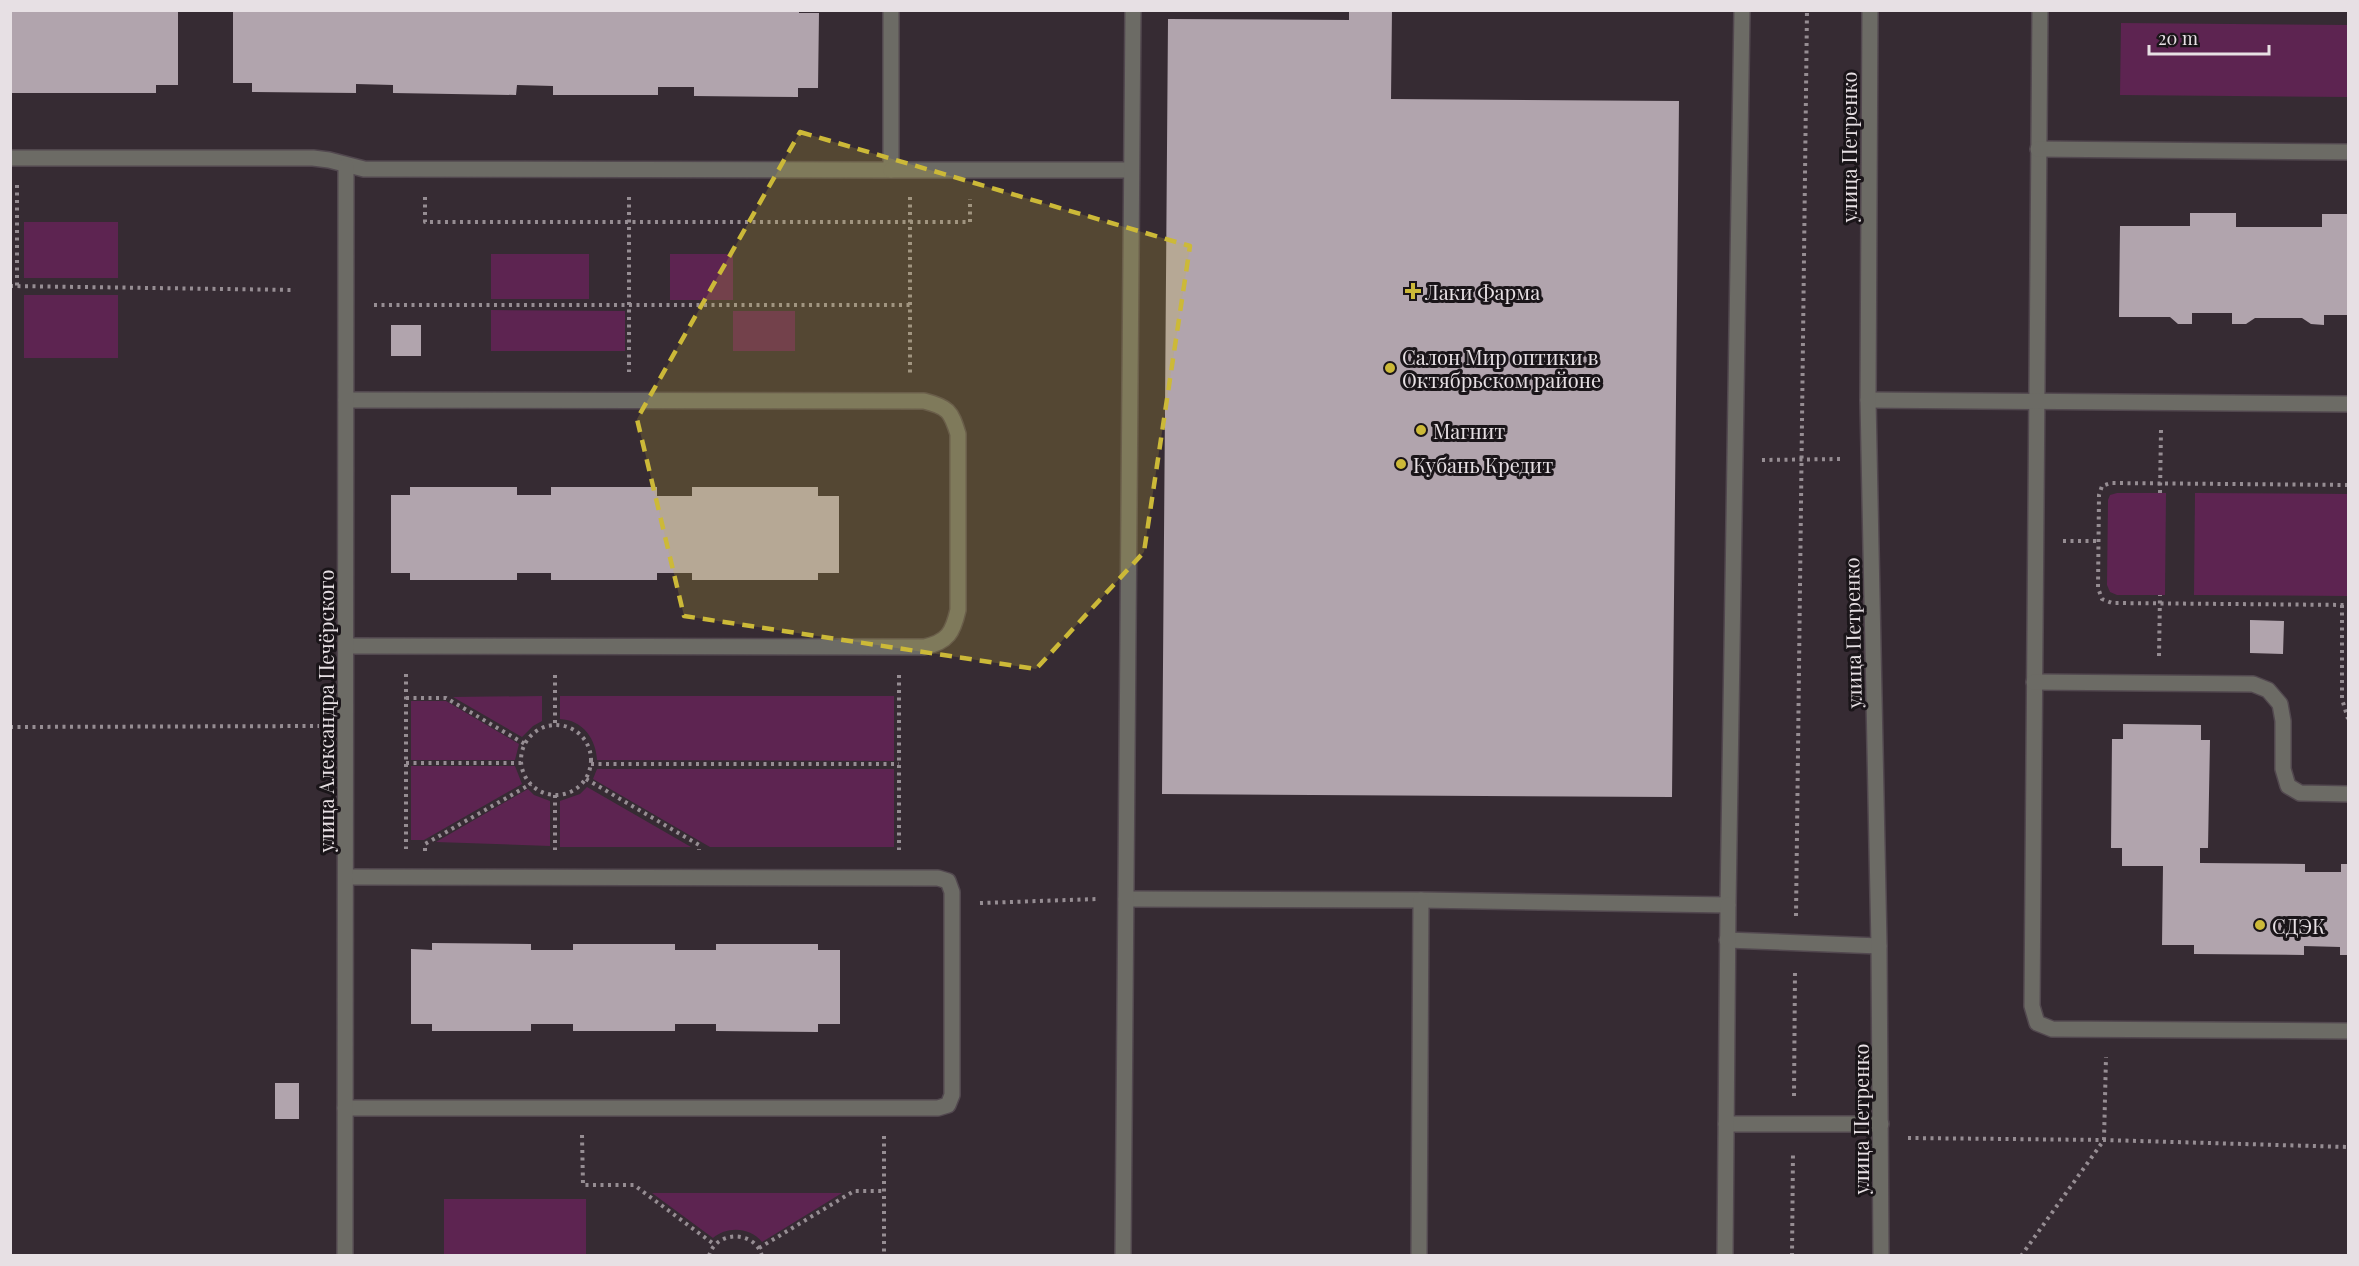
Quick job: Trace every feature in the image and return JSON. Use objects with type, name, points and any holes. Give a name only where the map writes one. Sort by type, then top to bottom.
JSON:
[{"type":"street","points":[[891,10],[891,170]]},
{"type":"street","points":[[1123,1256],[1132,10]]},
{"type":"street","points":[[1725,1256],[1727,940],[1742,10]]},
{"type":"street","name":"улица Петренко","points":[[1870,10],[1868,400],[1879,946],[1881,1256]]},
{"type":"street","points":[[2040,10],[2032,1006],[2037,1023],[2052,1029],[2349,1031]]},
{"type":"street","points":[[2038,149],[2349,152]]},
{"type":"street","points":[[14,158],[313,159],[329,160],[364,169],[1131,170]]},
{"type":"street","name":"улица Александра Печёрского","points":[[345,1256],[346,166]]},
{"type":"street","points":[[346,400],[924,401],[940,405],[952,415],[958,434],[958,610],[954,629],[938,644],[924,646],[346,646]]},
{"type":"street","points":[[1868,400],[2349,404]]},
{"type":"street","points":[[2034,682],[2253,684],[2268,690],[2280,704],[2283,721],[2283,769],[2288,786],[2300,793],[2349,794]]},
{"type":"street","points":[[345,1108],[938,1108],[948,1105],[952,1095],[952,892],[948,881],[938,878],[346,877]]},
{"type":"street","points":[[1126,899],[1421,900],[1728,905]]},
{"type":"street","points":[[1419,1256],[1421,900]]},
{"type":"street","points":[[1727,940],[1879,946]]},
{"type":"street","points":[[1726,1124],[1793,1124],[1881,1131]]},
{"type":"path","points":[[1792,1256],[1807,10]]},
{"type":"path","points":[[14,158],[17,286]]},
{"type":"path","points":[[425,169],[425,222],[970,222],[970,170]]},
{"type":"path","points":[[629,170],[629,400]]},
{"type":"path","points":[[910,226],[910,401]]},
{"type":"path","points":[[10,286],[295,290]]},
{"type":"path","points":[[346,305],[910,305]]},
{"type":"path","points":[[2160,493],[2161,402]]},
{"type":"path","points":[[1735,460],[1869,458]]},
{"type":"path","points":[[2349,485],[2111,483],[2102,486],[2099,495],[2098,588],[2102,599],[2112,603],[2349,605]]},
{"type":"path","points":[[2159,683],[2160,595]]},
{"type":"path","points":[[2342,605],[2342,699],[2349,719]]},
{"type":"path","points":[[406,666],[406,877]]},
{"type":"path","points":[[555,666],[555,725]]},
{"type":"path","points":[[899,671],[899,878]]},
{"type":"path","points":[[406,698],[446,698],[525,744]]},
{"type":"path","points":[[549,725],[555,725],[563,725],[575,730],[585,740],[591,752],[591,764],[586,779],[577,789],[564,795],[537,790],[521,768],[521,754],[525,744],[536,731],[549,725]]},
{"type":"path","points":[[10,727],[346,726]]},
{"type":"path","points":[[406,763],[521,763]]},
{"type":"path","points":[[591,764],[899,764]]},
{"type":"path","points":[[586,779],[699,845],[699,877]]},
{"type":"path","points":[[425,877],[425,844],[531,783]]},
{"type":"path","points":[[555,795],[555,877]]},
{"type":"path","points":[[952,903],[1126,899]]},
{"type":"path","points":[[2021,1256],[2104,1140],[2106,1029]]},
{"type":"path","points":[[582,1108],[583,1185],[634,1185],[716,1245]]},
{"type":"path","points":[[884,1108],[884,1256]]},
{"type":"path","points":[[1881,1131],[2349,1147]]},
{"type":"path","points":[[759,1248],[854,1191],[884,1191]]},
{"type":"path","points":[[709,1256],[716,1245],[729,1236],[742,1236],[753,1242],[759,1248],[762,1256]]},
{"type":"highlighted area","points":[[800,132],[1190,246],[1144,552],[1036,669],[684,616],[637,419]]},
{"type":"shaded area","points":[[2121,23],[2348,25],[2348,97],[2120,95]]},
{"type":"shaded area","points":[[24,222],[118,222],[118,278],[24,278]]},
{"type":"shaded area","points":[[491,254],[589,254],[589,299],[491,299]]},
{"type":"shaded area","points":[[670,254],[733,254],[733,300],[670,300]]},
{"type":"shaded area","points":[[24,295],[118,295],[118,358],[24,358]]},
{"type":"shaded area","points":[[491,310],[625,311],[625,351],[491,351]]},
{"type":"shaded area","points":[[733,311],[795,311],[795,351],[733,351]]},
{"type":"shaded area","points":[[2166,493],[2165,595],[2117,595],[2110,592],[2107,585],[2108,500],[2110,495]]},
{"type":"shaded area","points":[[2195,493],[2348,494],[2348,596],[2194,595]]},
{"type":"shaded area","points":[[542,696],[542,721],[522,737],[453,697]]},
{"type":"shaded area","points":[[560,696],[894,696],[894,761],[597,760],[594,745],[587,732],[575,723],[560,719]]},
{"type":"shaded area","points":[[411,701],[446,701],[519,744],[515,760],[411,760]]},
{"type":"shaded area","points":[[411,766],[515,766],[522,784],[424,840],[411,840]]},
{"type":"shaded area","points":[[597,769],[894,769],[894,847],[710,847],[593,779]]},
{"type":"shaded area","points":[[587,787],[691,847],[560,847],[560,801],[580,794]]},
{"type":"shaded area","points":[[528,789],[534,795],[550,801],[550,846],[436,842]]},
{"type":"shaded area","points":[[652,1193],[842,1193],[762,1242],[751,1233],[738,1230],[725,1231],[713,1238]]},
{"type":"shaded area","points":[[444,1199],[586,1199],[586,1255],[444,1255]]},
{"type":"building","points":[[10,10],[178,10],[178,85],[156,85],[156,93],[10,93]]},
{"type":"building","points":[[233,10],[799,10],[799,13],[819,13],[818,88],[798,88],[798,97],[694,96],[694,87],[658,87],[658,95],[553,95],[553,86],[517,85],[516,95],[393,93],[393,85],[356,84],[356,93],[252,92],[252,83],[233,83]]},
{"type":"building","name":"Магнит","points":[[1349,10],[1392,10],[1391,99],[1679,101],[1672,797],[1162,794],[1168,19],[1349,20]]},
{"type":"building","points":[[2190,213],[2236,213],[2236,227],[2322,227],[2322,214],[2348,214],[2348,315],[2324,315],[2324,325],[2311,324],[2302,318],[2255,318],[2246,324],[2232,324],[2232,313],[2192,313],[2192,324],[2178,324],[2170,317],[2119,317],[2120,226],[2190,226]]},
{"type":"building","points":[[391,325],[421,325],[421,356],[391,356]]},
{"type":"building","points":[[410,487],[517,487],[517,495],[551,495],[551,487],[657,487],[657,496],[692,496],[692,487],[818,487],[818,496],[839,496],[839,573],[818,573],[818,580],[692,580],[692,573],[657,573],[657,580],[551,580],[551,573],[517,573],[517,580],[410,580],[410,573],[391,573],[391,495],[410,495]]},
{"type":"building","points":[[2250,620],[2284,621],[2283,654],[2250,653]]},
{"type":"building","points":[[2123,724],[2201,725],[2201,740],[2210,740],[2208,848],[2200,848],[2200,863],[2305,864],[2305,872],[2341,872],[2341,864],[2348,864],[2348,955],[2340,955],[2340,947],[2304,946],[2304,955],[2194,954],[2194,945],[2162,945],[2163,866],[2122,866],[2122,848],[2111,848],[2112,739],[2123,739]]},
{"type":"building","points":[[432,943],[531,944],[531,950],[573,950],[573,944],[675,944],[675,950],[716,950],[716,944],[818,944],[818,950],[840,950],[840,1024],[818,1024],[818,1032],[716,1031],[716,1024],[675,1024],[675,1031],[573,1031],[573,1024],[531,1024],[531,1031],[432,1031],[432,1024],[411,1024],[411,949],[432,950]]},
{"type":"building","points":[[275,1083],[299,1083],[299,1119],[275,1119]]},
{"type":"place","name":"Лаки Фарма","points":[[1413,291]]},
{"type":"place","name":"Салон Мир оптики в Октябрьском районе","points":[[1390,368]]},
{"type":"place","name":"Магнит","points":[[1421,430]]},
{"type":"place","name":"Кубань Кредит","points":[[1401,464]]},
{"type":"place","name":"СДЭК","points":[[2260,925]]}]
